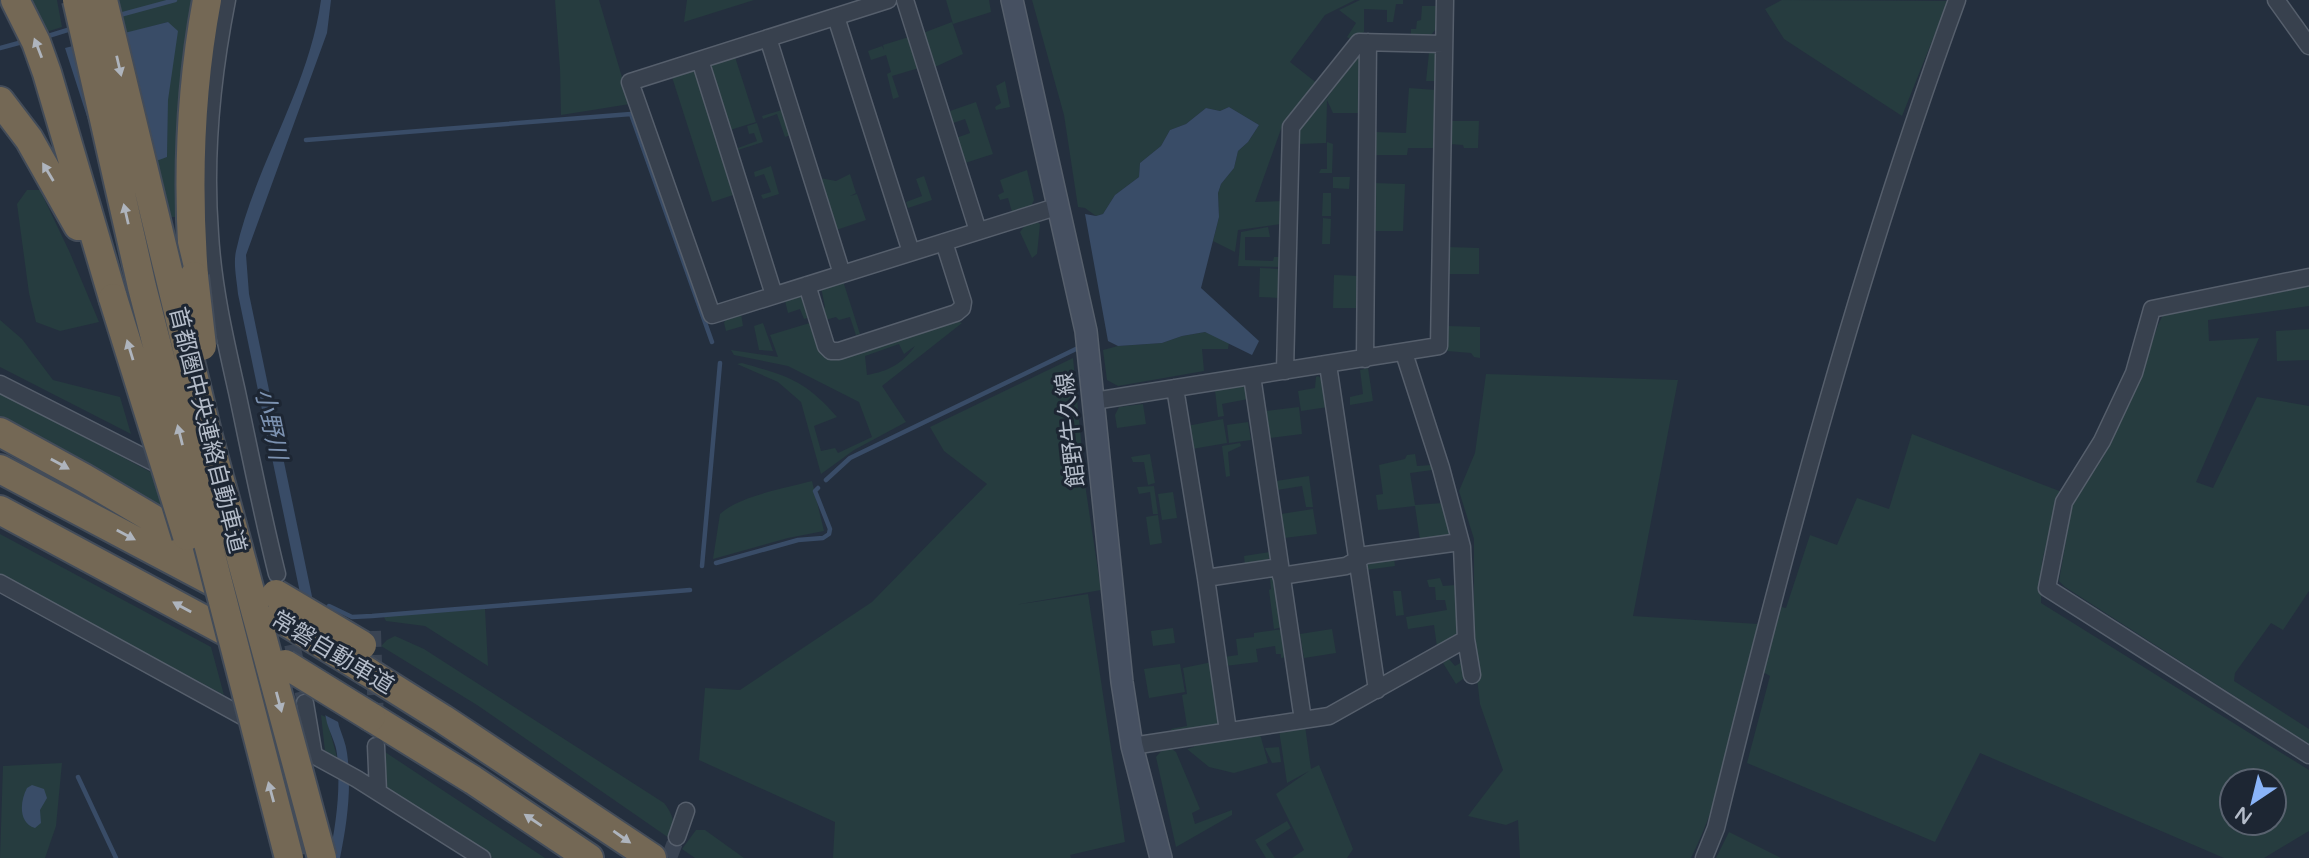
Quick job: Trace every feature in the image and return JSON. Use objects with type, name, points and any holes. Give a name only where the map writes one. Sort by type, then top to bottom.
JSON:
[{"type":"highway","points":[[15,0],[36,42],[47,73],[190,548],[220,597]]},
{"type":"highway","name":"首都圏中央連絡自動車道","points":[[77,0],[139,274],[289,858]]},
{"type":"highway","name":"首都圏中央連絡自動車道","points":[[103,0],[208,436],[322,858]]},
{"type":"highway","points":[[207,0],[197,69],[190,162],[193,264],[211,397],[246,541],[248,589]]},
{"type":"highway","points":[[0,101],[29,139],[66,202],[113,298]]},
{"type":"highway","points":[[0,432],[161,522],[277,595],[443,719],[652,858]]},
{"type":"highway","name":"常磐自動車道","points":[[0,469],[277,595]]},
{"type":"highway","name":"常磐自動車道","points":[[0,510],[285,664],[473,780],[589,858]]},
{"type":"main road","name":"館野牛久線","points":[[1012,0],[1086,331],[1116,627],[1132,746],[1161,858]]},
{"type":"street","points":[[227,0],[211,120],[209,232],[213,274],[277,595]]},
{"type":"street","points":[[888,0],[630,82],[712,315],[1059,206]]},
{"type":"street","points":[[905,0],[978,231]]},
{"type":"street","points":[[1094,401],[1439,346],[1445,0]]},
{"type":"street","points":[[1704,858],[1716,828],[1794,517],[1864,277],[1912,122],[1957,0]]},
{"type":"street","points":[[2276,0],[2309,46]]},
{"type":"street","points":[[836,16],[911,252]]},
{"type":"street","points":[[768,38],[842,274]]},
{"type":"street","points":[[1284,371],[1291,127],[1359,42],[1444,44]]},
{"type":"street","points":[[1365,359],[1368,42]]},
{"type":"street","points":[[700,60],[774,295]]},
{"type":"street","points":[[807,285],[826,346],[831,351],[839,351],[962,309],[944,242]]},
{"type":"street","points":[[2309,277],[2152,309],[2134,373],[2102,441],[2064,502],[2047,589],[2309,755]]},
{"type":"street","points":[[1404,353],[1441,468],[1460,542],[1466,639],[1472,675]]},
{"type":"street","points":[[1328,365],[1377,690]]},
{"type":"street","points":[[1252,376],[1303,720]]},
{"type":"street","points":[[0,384],[263,517]]},
{"type":"street","points":[[1175,388],[1228,731]]},
{"type":"street","points":[[1206,578],[1346,566],[1366,555],[1460,542]]},
{"type":"street","points":[[0,583],[357,779],[482,858]]},
{"type":"street","points":[[1132,746],[1329,716],[1466,639]]},
{"type":"street","points":[[305,703],[320,758]]},
{"type":"street","points":[[376,746],[378,792]]},
{"type":"street","points":[[677,837],[686,811]]},
{"type":"green space","points":[[25,0],[57,0],[62,27],[40,34]]},
{"type":"green space","points":[[118,0],[199,0],[184,217],[168,217],[154,158],[167,157],[168,22],[127,33]]},
{"type":"green space","points":[[555,0],[599,0],[630,104],[561,115]]},
{"type":"green space","points":[[687,0],[754,0],[684,22]]},
{"type":"green space","points":[[946,0],[989,0],[991,12],[953,24]]},
{"type":"green space","points":[[1032,0],[1355,0],[1325,15],[1290,62],[1318,84],[1281,129],[1255,202],[1283,201],[1281,224],[1238,230],[1235,252],[1213,241],[1219,217],[1218,193],[1221,184],[1234,168],[1238,151],[1248,142],[1259,125],[1229,107],[1220,111],[1206,108],[1186,124],[1170,130],[1161,146],[1140,163],[1139,177],[1115,195],[1103,214],[1096,216],[1085,208],[1078,207],[1064,115]]},
{"type":"green space","points":[[1360,0],[1403,0],[1403,4],[1396,4],[1393,22],[1387,22],[1387,10],[1364,9],[1364,32],[1352,40],[1347,37],[1356,23],[1339,10]]},
{"type":"green space","points":[[1782,0],[1948,1],[1902,116],[1784,39],[1765,9]]},
{"type":"green space","points":[[1422,6],[1436,6],[1436,29],[1430,36],[1411,35],[1411,29],[1416,29],[1417,21],[1421,20]]},
{"type":"green space","points":[[952,22],[963,54],[935,67],[923,33]]},
{"type":"green space","points":[[909,37],[919,68],[892,76],[899,97],[893,99],[887,74],[891,72],[886,55],[871,60],[868,51],[882,46],[884,50],[883,45]]},
{"type":"green space","points":[[1409,50],[1432,50],[1437,61],[1436,81],[1426,81],[1429,53],[1409,53]]},
{"type":"green space","points":[[735,57],[756,122],[730,130],[708,69],[712,63]]},
{"type":"green space","points":[[1355,58],[1362,58],[1362,113],[1333,113],[1327,100],[1326,143],[1299,144],[1298,132],[1327,98]]},
{"type":"green space","points":[[694,70],[698,73],[736,194],[712,202],[672,77]]},
{"type":"green space","points":[[1005,81],[1010,107],[996,110],[995,107],[1001,103],[996,86]]},
{"type":"green space","points":[[1409,88],[1436,90],[1435,148],[1408,148],[1407,155],[1374,155],[1375,132],[1406,133]]},
{"type":"green space","points":[[976,102],[993,154],[965,163],[956,138],[970,133],[965,119],[953,123],[950,111]]},
{"type":"green space","points":[[782,110],[791,135],[785,137],[777,114],[763,119],[762,116]]},
{"type":"green space","points":[[1451,121],[1479,121],[1478,148],[1450,144]]},
{"type":"green space","points":[[757,123],[763,142],[738,150],[757,141],[754,133],[749,134],[747,126]]},
{"type":"green space","points":[[1327,142],[1333,144],[1332,173],[1319,173],[1321,169],[1327,169]]},
{"type":"green space","points":[[771,166],[779,194],[763,199],[761,195],[771,192],[764,174],[755,177],[754,172]]},
{"type":"green space","points":[[1027,170],[1034,200],[1031,206],[1012,212],[1008,198],[1000,200],[998,195],[1004,192],[1000,180]]},
{"type":"green space","points":[[850,174],[856,193],[850,196],[857,194],[866,220],[836,230],[820,178],[836,181]]},
{"type":"green space","points":[[924,176],[932,200],[908,208],[906,202],[922,196],[916,179]]},
{"type":"green space","points":[[1333,177],[1350,177],[1349,189],[1333,188]]},
{"type":"green space","points":[[1373,183],[1405,184],[1403,231],[1372,231]]},
{"type":"green space","points":[[27,190],[40,190],[99,322],[60,331],[36,322],[29,293],[17,204]]},
{"type":"green space","points":[[1323,193],[1331,193],[1331,216],[1322,216]]},
{"type":"green space","points":[[1323,218],[1331,219],[1330,244],[1322,244]]},
{"type":"green space","points":[[1036,221],[1040,224],[1037,254],[1032,258],[1020,232],[1026,224]]},
{"type":"green space","points":[[1268,227],[1270,237],[1245,237],[1245,260],[1273,261],[1274,257],[1281,257],[1281,267],[1238,266],[1241,232]]},
{"type":"green space","points":[[1448,247],[1479,248],[1479,274],[1447,274]]},
{"type":"green space","points":[[1260,268],[1280,269],[1280,298],[1259,297]]},
{"type":"green space","points":[[1334,275],[1359,276],[1358,308],[1333,308]]},
{"type":"green space","points":[[843,281],[860,334],[856,335],[850,317],[825,320],[821,309],[825,307],[821,287]]},
{"type":"green space","points":[[2309,286],[2309,306],[2208,320],[2209,341],[2259,338],[2196,482],[2213,488],[2257,397],[2309,406],[2309,591],[2283,630],[2271,623],[2235,673],[2234,681],[2309,729],[2309,744],[2059,581],[2072,505],[2104,456],[2138,383],[2164,313]]},
{"type":"green space","points":[[799,295],[804,299],[810,317],[804,319],[800,309],[788,313],[785,301]]},
{"type":"green space","points":[[741,314],[743,326],[726,331],[726,318]]},
{"type":"green space","points":[[952,319],[962,323],[882,386],[906,422],[854,450],[821,474],[801,402],[778,382],[737,364],[742,363],[794,381],[826,405],[837,417],[814,426],[821,451],[835,448],[838,453],[872,437],[859,402],[788,366],[734,355],[731,350],[778,357],[770,335],[813,322],[826,359]],"holes":[[[899,344],[904,354],[915,346],[894,366],[867,375],[865,356]]]},
{"type":"green space","points":[[0,320],[22,339],[53,380],[120,397],[131,434],[0,367]]},
{"type":"green space","points":[[763,323],[773,351],[759,350],[754,326]]},
{"type":"green space","points":[[1448,326],[1480,327],[1480,358],[1471,353],[1447,351],[1445,348]]},
{"type":"green space","points":[[2309,329],[2309,360],[2277,361],[2276,331]]},
{"type":"green space","points":[[1205,332],[1229,342],[1228,349],[1202,349],[1204,371],[1118,386],[1107,380],[1103,350],[1118,346],[1162,343]]},
{"type":"green space","points":[[1073,358],[1086,491],[1101,590],[1015,605],[1088,594],[1125,842],[1070,855],[1071,858],[833,858],[835,822],[699,760],[705,688],[740,690],[872,602],[987,484],[944,451],[930,427]]},
{"type":"green space","points":[[1368,368],[1373,401],[1350,405],[1350,397],[1363,394],[1360,370]]},
{"type":"green space","points":[[1486,374],[1678,380],[1633,616],[1758,624],[1723,773],[1691,858],[1520,858],[1518,820],[1506,825],[1468,816],[1503,770],[1480,704],[1474,652],[1474,539],[1459,491],[1475,453]]},
{"type":"green space","points":[[1318,376],[1324,381],[1328,407],[1301,411],[1298,391],[1315,388]]},
{"type":"green space","points":[[1243,386],[1247,390],[1248,399],[1222,404],[1224,416],[1218,417],[1215,390]]},
{"type":"green space","points":[[0,392],[156,475],[168,513],[0,420]]},
{"type":"green space","points":[[1143,404],[1146,424],[1117,428],[1115,415],[1119,407]]},
{"type":"green space","points":[[1299,407],[1302,434],[1269,438],[1266,411]]},
{"type":"green space","points":[[1223,419],[1227,443],[1192,449],[1187,426]]},
{"type":"green space","points":[[1248,422],[1251,440],[1229,443],[1227,425]]},
{"type":"green space","points":[[1912,434],[2062,492],[2057,500],[2042,562],[2041,603],[2309,770],[2309,831],[2264,858],[2224,858],[1980,753],[1935,842],[1747,763],[1770,676],[1763,672],[1777,606],[1786,608],[1810,535],[1837,545],[1857,498],[1889,509]]},
{"type":"green space","points":[[1240,443],[1241,446],[1228,452],[1230,476],[1226,477],[1222,446]]},
{"type":"green space","points":[[1150,454],[1155,483],[1148,485],[1144,462],[1133,462],[1131,457]]},
{"type":"green space","points":[[1415,454],[1417,466],[1431,465],[1432,470],[1410,473],[1415,505],[1443,503],[1449,535],[1420,540],[1415,506],[1378,510],[1376,495],[1383,494],[1379,465]]},
{"type":"green space","points":[[1309,476],[1313,507],[1306,507],[1302,486],[1277,490],[1276,481]]},
{"type":"green space","points":[[812,481],[824,531],[713,559],[720,514],[751,497]]},
{"type":"green space","points":[[1154,486],[1158,514],[1153,514],[1150,492],[1139,494],[1137,487]]},
{"type":"green space","points":[[1173,492],[1177,518],[1162,520],[1158,494]]},
{"type":"green space","points":[[1313,509],[1317,534],[1284,538],[1281,514]]},
{"type":"green space","points":[[1158,515],[1162,543],[1150,545],[1146,517]]},
{"type":"green space","points":[[0,534],[211,647],[224,695],[0,575]]},
{"type":"green space","points":[[1270,552],[1271,556],[1266,562],[1245,565],[1244,556]]},
{"type":"green space","points":[[1394,558],[1395,566],[1365,570],[1369,562]]},
{"type":"green space","points":[[1270,578],[1275,580],[1283,627],[1274,629],[1269,590]]},
{"type":"green space","points":[[1440,578],[1443,586],[1455,585],[1460,631],[1437,647],[1434,625],[1408,629],[1406,617],[1447,610],[1445,600],[1436,600],[1435,587],[1429,587],[1427,580]]},
{"type":"green space","points":[[1393,591],[1401,591],[1404,615],[1396,616]]},
{"type":"green space","points":[[485,609],[488,666],[425,626],[386,621],[383,615]]},
{"type":"green space","points":[[1173,628],[1175,643],[1153,646],[1151,631]]},
{"type":"green space","points":[[1283,629],[1286,657],[1281,658],[1281,654],[1276,654],[1275,646],[1256,649],[1258,662],[1225,666],[1224,657],[1238,655],[1236,639],[1254,637],[1254,633]]},
{"type":"green space","points":[[1332,629],[1336,653],[1304,658],[1300,634]]},
{"type":"green space","points":[[395,636],[424,649],[664,803],[673,820],[669,838],[477,705],[381,646]]},
{"type":"green space","points":[[1449,659],[1455,666],[1462,662],[1463,679],[1456,684],[1443,663]]},
{"type":"green space","points":[[1212,662],[1221,719],[1217,725],[1172,733],[1171,729],[1187,726],[1182,695],[1187,694],[1183,668]]},
{"type":"green space","points":[[1180,664],[1185,692],[1149,698],[1144,669]]},
{"type":"green space","points":[[321,715],[326,717],[337,757],[325,751]]},
{"type":"green space","points":[[1305,726],[1311,769],[1319,765],[1353,849],[1347,858],[1292,858],[1304,850],[1276,794],[1309,771],[1287,783],[1279,730]]},
{"type":"green space","points":[[1260,734],[1268,763],[1234,773],[1209,767],[1187,749],[1194,747],[1194,744]]},
{"type":"green space","points":[[1169,747],[1176,752],[1200,809],[1192,813],[1195,824],[1232,810],[1232,815],[1176,847],[1156,757]]},
{"type":"green space","points":[[1279,747],[1281,762],[1272,763],[1265,748]]},
{"type":"green space","points":[[382,750],[545,858],[493,858],[390,791],[383,786]]},
{"type":"green space","points":[[62,763],[56,826],[45,858],[0,858],[3,766]]},
{"type":"green space","points":[[1287,821],[1291,828],[1266,844],[1275,858],[1266,858],[1255,840]]},
{"type":"green space","points":[[696,830],[705,830],[744,858],[695,858],[682,849]]},
{"type":"green space","points":[[1729,832],[1781,858],[1716,858]]},
{"type":"water","name":"小野川","points":[[321,0],[331,0],[327,33],[246,255],[249,294],[346,750],[349,792],[340,858],[329,858],[338,794],[336,750],[327,723],[238,294],[235,261],[256,188],[305,64],[315,33]]},
{"type":"water","points":[[168,22],[178,31],[168,100],[167,157],[107,179],[65,48]]},
{"type":"water","points":[[1229,107],[1259,125],[1248,142],[1238,151],[1234,168],[1221,184],[1218,193],[1219,217],[1201,288],[1259,341],[1252,355],[1205,332],[1162,343],[1118,346],[1108,341],[1085,214],[1103,214],[1115,195],[1139,177],[1140,163],[1161,146],[1170,130],[1186,124],[1206,108],[1220,111]]},
{"type":"water","points":[[32,785],[44,789],[47,798],[40,810],[41,823],[35,828],[29,825],[22,811],[25,793]]},
{"type":"pier","points":[[296,593],[317,606],[342,724],[321,713]]},
{"type":"waterway","points":[[116,16],[175,0]]},
{"type":"waterway","points":[[45,37],[74,28]]},
{"type":"waterway","points":[[0,48],[26,41]]},
{"type":"waterway","points":[[306,140],[631,114],[712,342]]},
{"type":"waterway","points":[[826,480],[850,458],[1078,348]]},
{"type":"waterway","points":[[702,566],[720,363]]},
{"type":"waterway","points":[[716,563],[798,540],[823,538],[829,534],[830,529],[815,491],[818,488]]},
{"type":"waterway","points":[[329,606],[352,617],[690,590]]},
{"type":"waterway","points":[[78,777],[116,858]]},
{"type":"tunnel","points":[[287,621],[305,703]]},
{"type":"tunnel","points":[[373,631],[376,723]]},
{"type":"tunnel","points":[[669,858],[677,837]]}]
